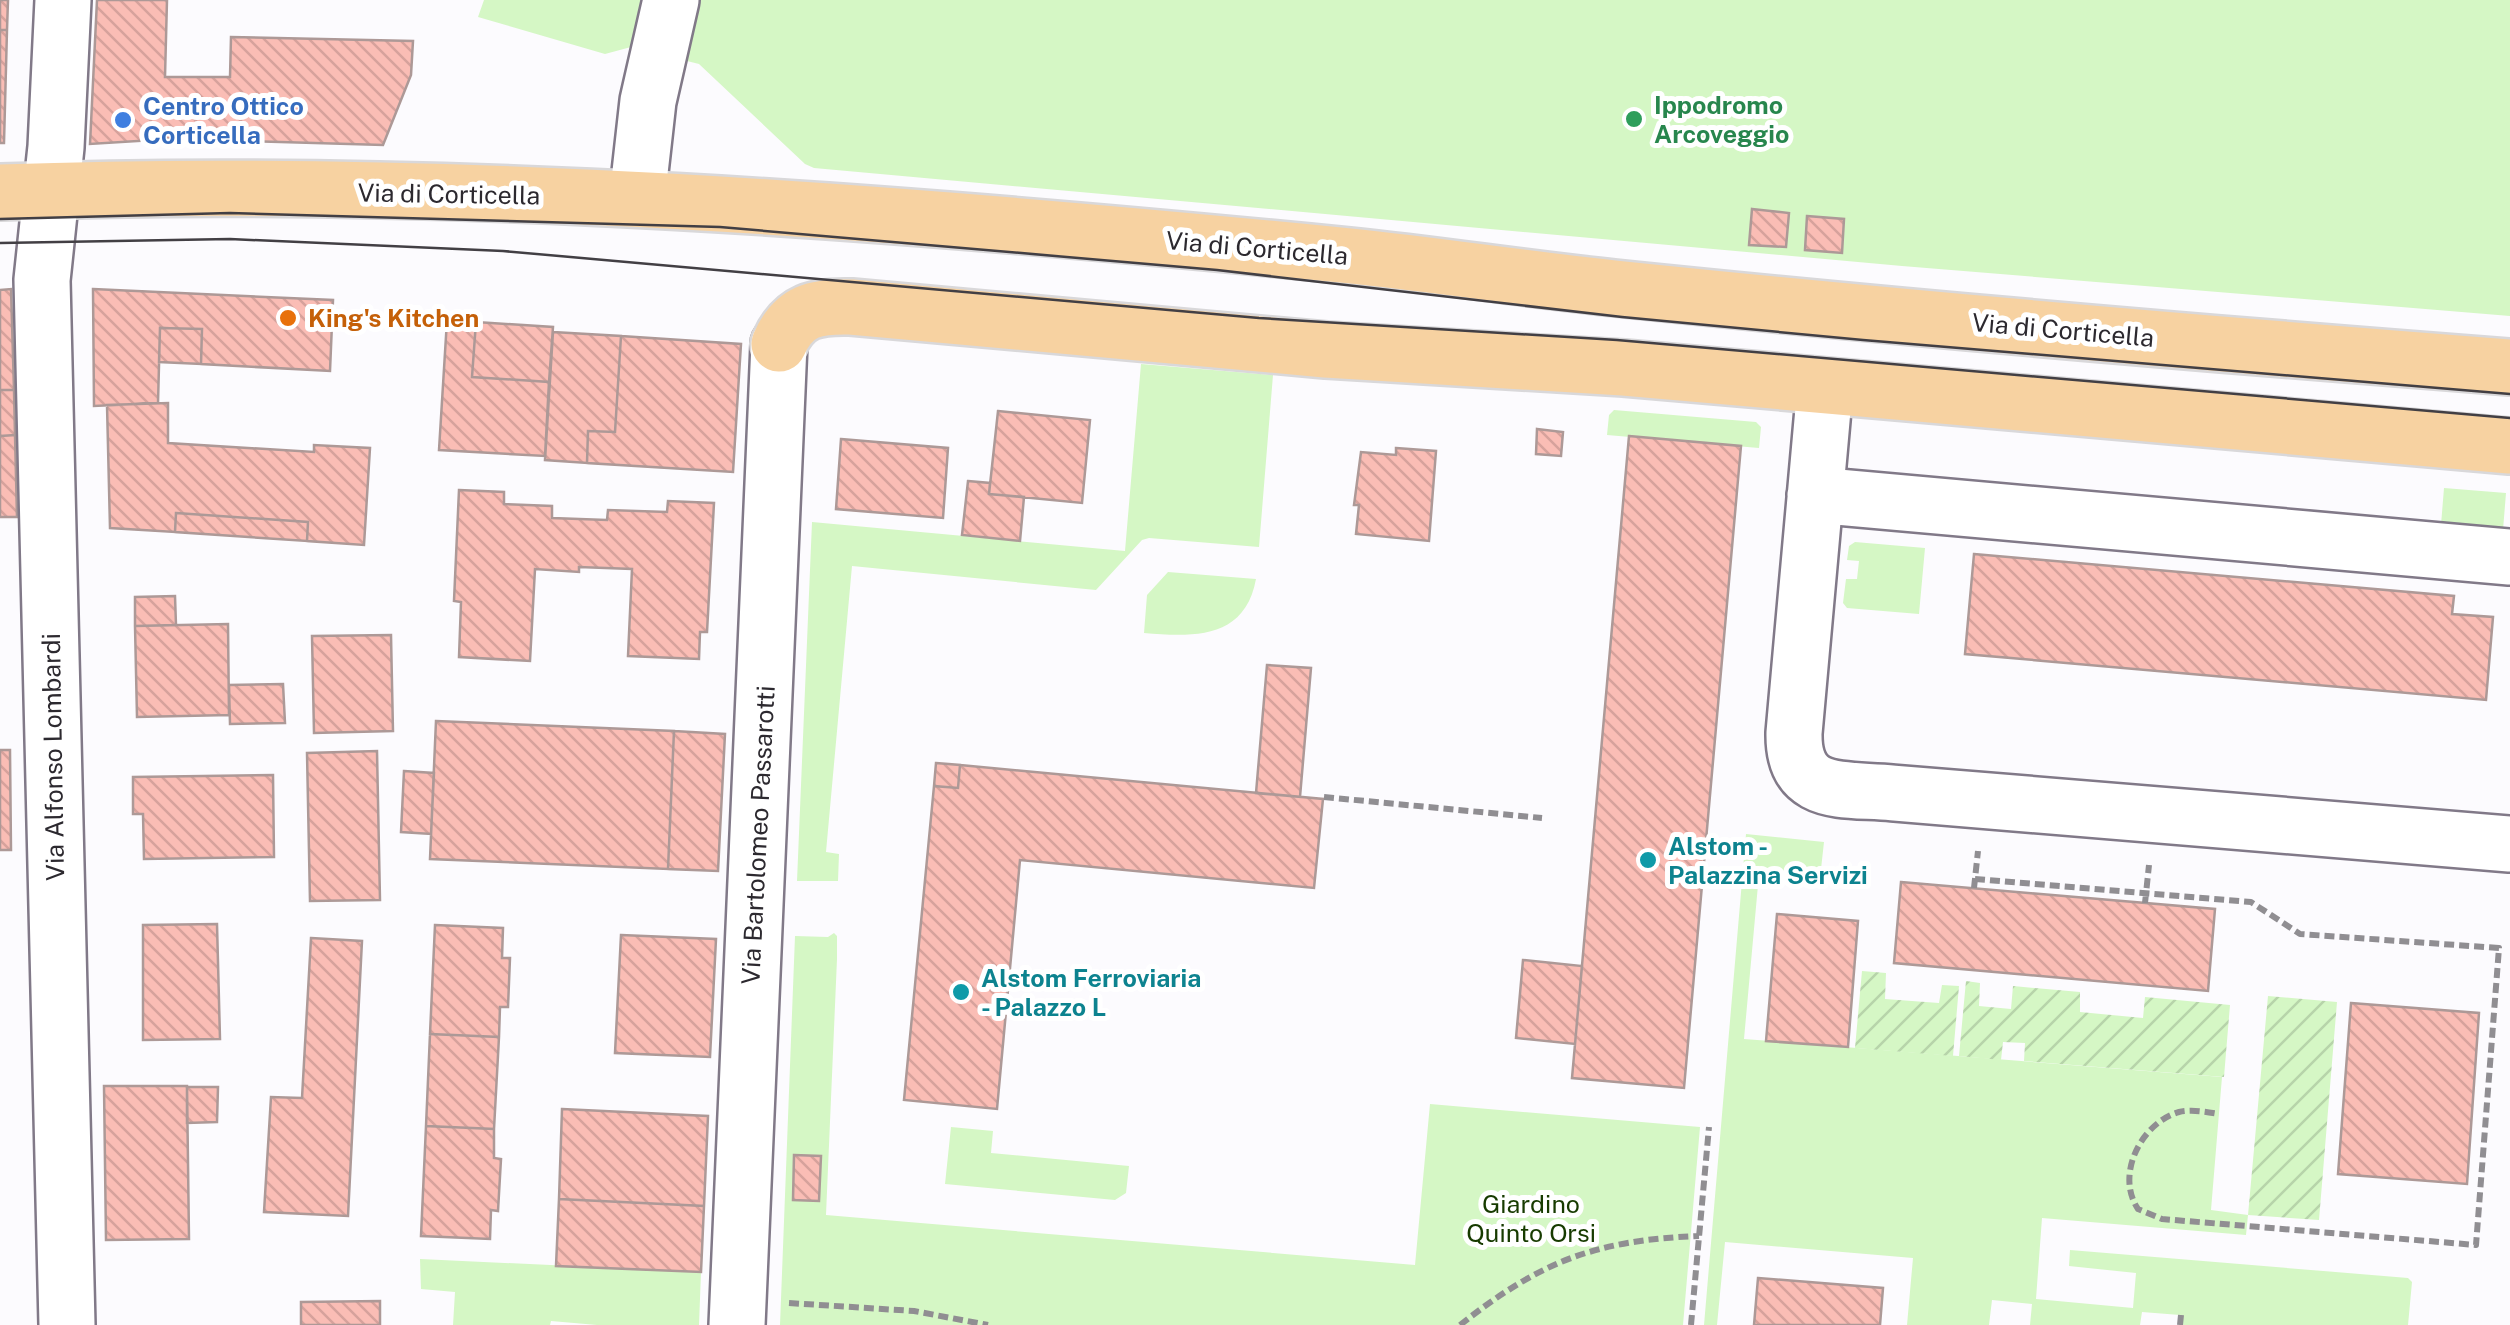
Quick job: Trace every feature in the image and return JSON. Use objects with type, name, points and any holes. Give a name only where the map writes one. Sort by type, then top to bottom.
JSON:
[{"type":"main road","name":"Via di Corticella","points":[[26,191],[228,188],[637,199],[816,210],[1316,253],[1894,316],[2510,366]]},
{"type":"main road","points":[[779,344],[794,319],[805,311],[851,307],[1326,350],[1624,368],[2510,446]]},
{"type":"street","name":"Via Alfonso Lombardi","points":[[62,0],[26,191],[42,280],[67,1325]]},
{"type":"street","points":[[637,199],[648,100],[671,0]]},
{"type":"street","name":"Via Bartolomeo Passarotti","points":[[759,1314],[779,344]]},
{"type":"street","points":[[1825,387],[1794,748],[1801,770],[1816,784],[2510,844]]},
{"type":"street","points":[[1815,495],[2510,556]]},
{"type":"path","points":[[1324,797],[1542,818]]},
{"type":"path","points":[[1978,844],[1975,884],[2251,902],[2300,934],[2499,948],[2476,1245],[2162,1219],[2138,1209],[2128,1188],[2130,1170],[2147,1135],[2170,1116],[2182,1112],[2220,1114]]},
{"type":"path","points":[[2146,903],[2149,859]]},
{"type":"path","points":[[1691,1325],[1710,1127]]},
{"type":"path","points":[[1460,1325],[1521,1280],[1584,1251],[1621,1242],[1699,1236]]},
{"type":"path","points":[[759,1314],[914,1311],[988,1325]]},
{"type":"path","points":[[2180,1325],[2181,1316]]},
{"type":"green space","name":"Ippodromo Arcoveggio","points":[[484,0],[2510,0],[2510,316],[1902,266],[814,168],[805,164],[699,64],[631,47],[605,54],[478,17]]},
{"type":"green space","points":[[1141,364],[1273,375],[1259,547],[1149,538],[1142,540],[1096,590],[852,566],[826,852],[839,854],[838,881],[797,881],[812,522],[1125,551]]},
{"type":"green space","points":[[1614,410],[1756,422],[1761,427],[1759,448],[1607,435],[1609,415]]},
{"type":"green space","points":[[2444,488],[2506,493],[2503,530],[2441,525]]},
{"type":"green space","points":[[1855,542],[1925,548],[1919,614],[1847,608],[1843,603],[1846,579],[1857,579],[1859,561],[1847,560],[1849,546]]},
{"type":"green space","points":[[1168,572],[1256,579],[1241,614],[1228,624],[1198,634],[1144,633],[1147,595]]},
{"type":"green space","points":[[1746,834],[1824,842],[1820,878],[1759,874],[1744,1039],[2222,1077],[2211,1210],[2248,1215],[2246,1235],[2042,1218],[2036,1299],[2133,1308],[2136,1273],[2069,1266],[2070,1250],[2408,1278],[2412,1282],[2408,1325],[2180,1325],[2180,1315],[2142,1312],[2140,1325],[2030,1325],[2032,1304],[1992,1300],[1989,1325],[1907,1325],[1913,1258],[1725,1242],[1717,1325],[1704,1325]]},
{"type":"green space","name":"Giardino Quinto Orsi","points":[[834,933],[837,959],[826,1215],[1415,1265],[1430,1104],[1700,1127],[1683,1325],[780,1325],[795,936],[828,937]]},
{"type":"green space","points":[[1862,971],[1886,973],[1885,999],[1939,1003],[1942,985],[1959,986],[1953,1056],[1855,1048]]},
{"type":"green space","points":[[1966,981],[1980,983],[1979,1006],[2011,1009],[2013,986],[2080,992],[2080,1012],[2143,1018],[2145,997],[2230,1005],[2224,1077],[2024,1061],[2025,1043],[2003,1042],[2001,1060],[1959,1056]]},
{"type":"green space","points":[[2268,996],[2337,1002],[2319,1220],[2248,1215]]},
{"type":"green space","points":[[951,1127],[993,1131],[991,1153],[1129,1166],[1126,1193],[1115,1200],[945,1184]]},
{"type":"green space","points":[[420,1259],[701,1272],[699,1325],[551,1321],[550,1325],[453,1325],[455,1292],[421,1289]]},
{"type":"building","points":[[0,0],[8,0],[7,30],[0,30]]},
{"type":"building","points":[[97,0],[167,0],[165,77],[230,77],[231,37],[413,41],[411,75],[383,145],[170,139],[90,144]]},
{"type":"building","points":[[0,30],[7,30],[4,143],[0,143]]},
{"type":"building","points":[[1752,209],[1789,213],[1786,247],[1749,245]]},
{"type":"building","points":[[1807,216],[1844,219],[1842,253],[1805,250]]},
{"type":"building","points":[[11,289],[14,390],[0,390],[0,290]]},
{"type":"building","points":[[93,289],[333,300],[330,371],[201,364],[202,329],[160,328],[158,403],[94,406]]},
{"type":"building","points":[[447,320],[476,322],[472,377],[549,382],[545,456],[439,450]]},
{"type":"building","points":[[476,322],[553,327],[549,382],[472,377]]},
{"type":"building","points":[[160,328],[202,329],[201,364],[159,362]]},
{"type":"building","points":[[553,332],[621,336],[615,432],[588,431],[587,463],[545,460]]},
{"type":"building","points":[[621,336],[741,344],[733,472],[587,463],[588,431],[615,432]]},
{"type":"building","points":[[0,390],[14,390],[15,435],[0,436]]},
{"type":"building","points":[[168,403],[168,443],[314,452],[314,445],[370,448],[364,545],[307,541],[308,522],[176,513],[175,532],[110,528],[107,405]]},
{"type":"building","points":[[998,411],[1090,420],[1082,503],[989,494]]},
{"type":"building","points":[[1537,429],[1563,432],[1561,456],[1536,454]]},
{"type":"building","points":[[15,435],[17,517],[0,517],[0,436]]},
{"type":"building","name":"Alstom - Palazzina Servizi","points":[[1629,436],[1741,446],[1684,1088],[1572,1078]]},
{"type":"building","points":[[841,439],[948,448],[943,518],[836,509]]},
{"type":"building","points":[[1396,448],[1436,451],[1429,541],[1356,534],[1359,505],[1354,505],[1361,452],[1396,455]]},
{"type":"building","points":[[968,481],[990,483],[989,494],[1024,497],[1020,541],[962,535]]},
{"type":"building","points":[[459,490],[504,492],[504,504],[552,506],[552,518],[607,520],[608,510],[667,512],[668,501],[714,503],[707,632],[700,632],[699,659],[628,656],[632,569],[579,567],[579,572],[535,569],[530,661],[459,657],[461,602],[454,601]]},
{"type":"building","points":[[176,513],[308,522],[307,541],[175,532]]},
{"type":"building","points":[[1974,554],[2454,596],[2452,614],[2493,617],[2486,700],[1965,654]]},
{"type":"building","points":[[175,596],[176,625],[135,626],[135,597]]},
{"type":"building","points":[[228,624],[229,715],[137,717],[135,626]]},
{"type":"building","points":[[391,635],[393,731],[314,733],[312,636]]},
{"type":"building","points":[[1267,665],[1311,668],[1300,797],[1256,793]]},
{"type":"building","points":[[283,684],[285,723],[230,724],[229,685]]},
{"type":"building","points":[[436,721],[674,731],[668,869],[430,859]]},
{"type":"building","points":[[674,731],[725,734],[718,871],[668,869]]},
{"type":"building","points":[[0,750],[10,750],[11,850],[0,850]]},
{"type":"building","points":[[377,751],[380,900],[310,901],[307,753]]},
{"type":"building","points":[[936,763],[960,765],[958,788],[934,786]]},
{"type":"building","name":"Alstom Ferroviaria - Palazzo L","points":[[960,765],[1323,799],[1314,888],[1020,860],[997,1109],[904,1100],[934,786],[958,788]]},
{"type":"building","points":[[404,771],[434,773],[431,834],[401,832]]},
{"type":"building","points":[[273,775],[274,857],[144,859],[143,814],[133,814],[133,777]]},
{"type":"building","points":[[1901,882],[2215,909],[2208,991],[1894,963]]},
{"type":"building","points":[[1777,914],[1858,921],[1848,1047],[1766,1041]]},
{"type":"building","points":[[217,924],[220,1039],[143,1040],[143,925]]},
{"type":"building","points":[[435,925],[503,928],[502,958],[510,958],[508,1007],[500,1007],[499,1037],[430,1034]]},
{"type":"building","points":[[621,935],[716,939],[710,1057],[615,1053]]},
{"type":"building","points":[[311,938],[362,941],[348,1216],[264,1212],[271,1097],[302,1098]]},
{"type":"building","points":[[1523,960],[1582,966],[1575,1044],[1516,1038]]},
{"type":"building","points":[[2351,1003],[2479,1013],[2467,1184],[2338,1174]]},
{"type":"building","points":[[430,1034],[499,1037],[494,1129],[426,1126]]},
{"type":"building","points":[[104,1086],[187,1086],[189,1239],[106,1240]]},
{"type":"building","points":[[187,1087],[218,1087],[217,1122],[187,1123]]},
{"type":"building","points":[[562,1109],[708,1116],[704,1206],[559,1199]]},
{"type":"building","points":[[426,1126],[494,1129],[494,1158],[501,1159],[498,1211],[491,1210],[490,1239],[421,1236]]},
{"type":"building","points":[[794,1155],[821,1156],[819,1201],[793,1200]]},
{"type":"building","points":[[559,1199],[704,1206],[701,1272],[556,1266]]},
{"type":"building","points":[[1758,1278],[1883,1288],[1880,1325],[1754,1325]]},
{"type":"building","points":[[380,1301],[380,1325],[301,1325],[301,1302]]},
{"type":"tram line","points":[[0,219],[230,213],[720,227],[1217,270],[1622,317],[1863,340],[2510,394]]},
{"type":"tram line","points":[[0,243],[230,239],[503,251],[1259,318],[1617,340],[2510,418]]},
{"type":"place","name":"Ippodromo Arcoveggio","points":[[1634,119]]},
{"type":"place","name":"Centro Ottico Corticella","points":[[123,120]]},
{"type":"place","name":"King's Kitchen","points":[[288,318]]},
{"type":"place","name":"Alstom - Palazzina Servizi","points":[[1648,860]]},
{"type":"place","name":"Alstom Ferroviaria - Palazzo L","points":[[961,992]]}]
